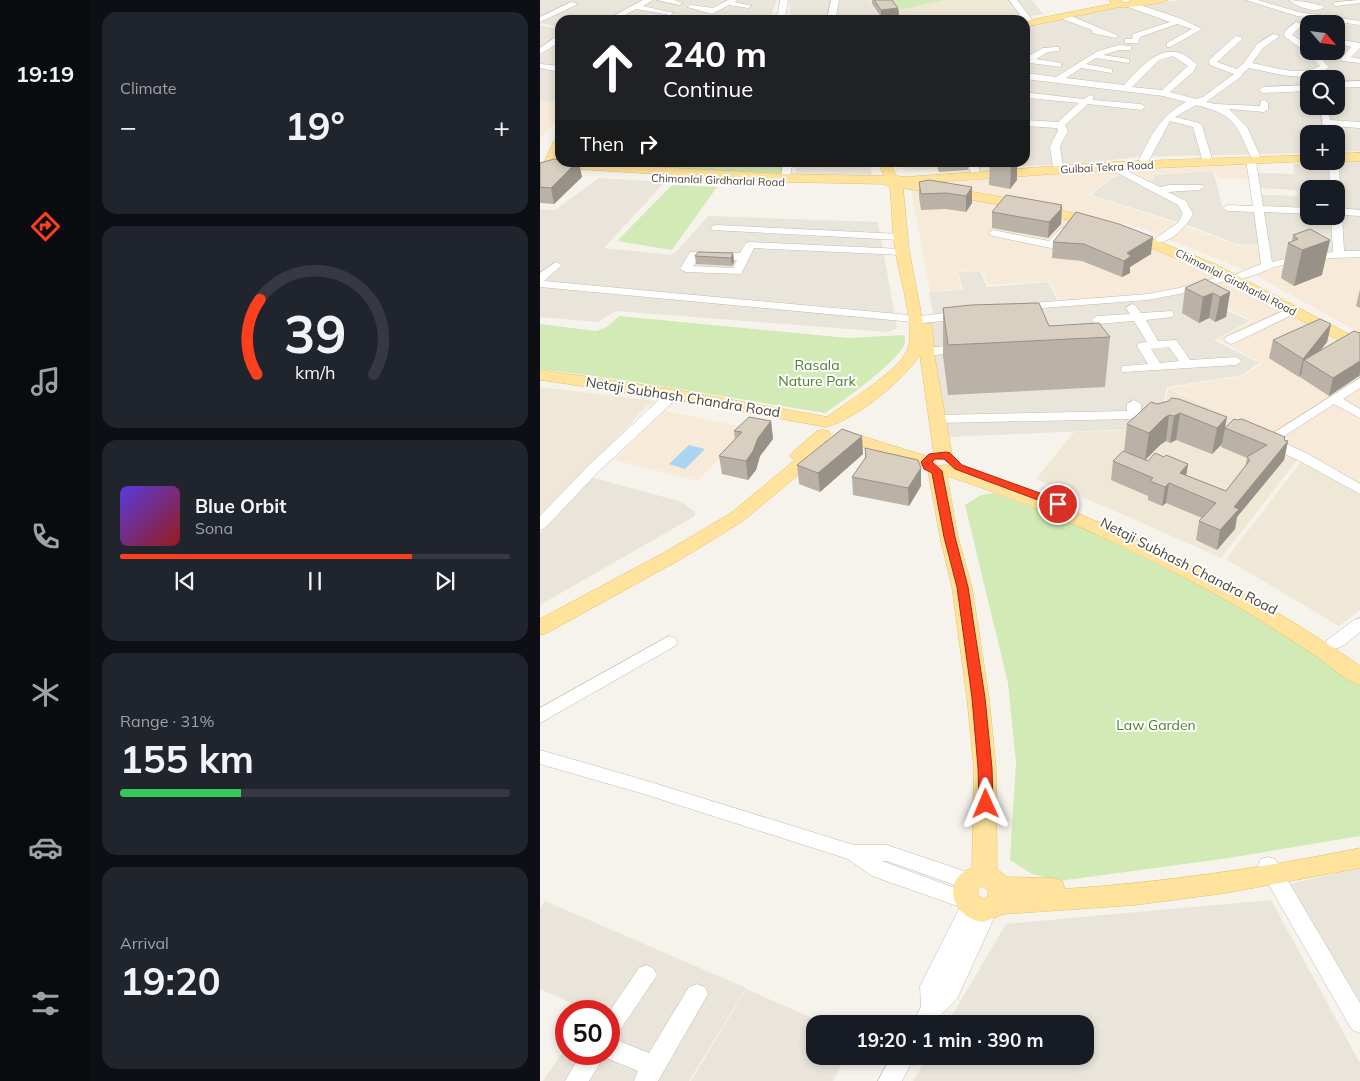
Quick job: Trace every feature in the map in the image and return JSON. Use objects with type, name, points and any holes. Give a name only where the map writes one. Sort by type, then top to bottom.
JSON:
[{"type":"main road","points":[[1134,2],[1149,0]]},
{"type":"main road","points":[[1030,21],[1116,3],[1163,0]]},
{"type":"main road","points":[[1030,21],[1063,16],[1116,3]]},
{"type":"main road","points":[[542,166],[555,138]]},
{"type":"main road","points":[[542,166],[555,148]]},
{"type":"main road","points":[[1345,157],[1360,156]]},
{"type":"main road","name":"Gulbai Tekra Road","points":[[898,182],[942,176],[973,168],[1058,167],[1207,159],[1300,158]]},
{"type":"main road","name":"Gulbai Tekra Road","points":[[898,182],[1111,166],[1254,159]]},
{"type":"main road","name":"Chimanlal Girdharlal Road","points":[[542,166],[555,167]]},
{"type":"main road","name":"Chimanlal Girdharlal Road","points":[[542,166],[555,167]]},
{"type":"main road","name":"Chimanlal Girdharlal Road","points":[[555,167],[753,182],[898,182],[1018,204],[1114,226],[1175,251],[1235,277],[1292,311],[1360,346]]},
{"type":"main road","name":"Chimanlal Girdharlal Road","points":[[562,167],[898,182],[1030,203],[1160,240],[1360,339]]},
{"type":"main road","points":[[540,628],[674,556],[738,517],[835,429],[849,411],[910,359],[917,345],[919,319],[902,252],[898,182],[888,167]]},
{"type":"main road","points":[[894,167],[898,182],[924,360],[938,419],[938,462],[942,501],[962,587],[978,698],[985,768],[986,822],[983,895],[1135,894],[1360,858]]},
{"type":"main road","points":[[540,617],[690,536],[735,507],[924,360]]},
{"type":"main road","points":[[924,360],[923,396],[938,462]]},
{"type":"main road","name":"Netaji Subhash Chandra Road","points":[[540,375],[672,394],[835,429],[959,467],[1104,522],[1157,546],[1241,590],[1333,644],[1360,663]]},
{"type":"main road","name":"Netaji Subhash Chandra Road","points":[[540,380],[668,399],[835,429]]},
{"type":"main road","name":"Netaji Subhash Chandra Road","points":[[938,462],[1100,529],[1212,583],[1333,657],[1360,677]]},
{"type":"main road","points":[[942,501],[955,489],[967,484],[997,488]]},
{"type":"main road","points":[[1271,871],[1360,847]]},
{"type":"street","points":[[620,15],[649,0]]},
{"type":"street","points":[[661,0],[679,3]]},
{"type":"street","points":[[781,15],[784,0]]},
{"type":"street","points":[[786,15],[788,0]]},
{"type":"street","points":[[832,15],[835,0]]},
{"type":"street","points":[[1013,0],[1022,15]]},
{"type":"street","points":[[1250,0],[1301,15]]},
{"type":"street","points":[[1293,0],[1308,7],[1321,7]]},
{"type":"street","points":[[1341,2],[1360,1]]},
{"type":"street","points":[[691,7],[710,14],[731,2],[748,6]]},
{"type":"street","points":[[1134,2],[1198,29],[1170,45]]},
{"type":"street","points":[[1341,2],[1360,10]]},
{"type":"street","points":[[540,20],[574,4]]},
{"type":"street","points":[[635,7],[670,14],[669,15]]},
{"type":"street","points":[[1063,16],[1096,29],[1096,31],[1115,36]]},
{"type":"street","points":[[1300,16],[1295,20],[1300,24]]},
{"type":"street","points":[[1058,80],[1111,48],[1128,44],[1135,41],[1136,36],[1179,21]]},
{"type":"street","points":[[1345,21],[1360,23]]},
{"type":"street","points":[[1300,27],[1288,33],[1288,36],[1300,42]]},
{"type":"street","points":[[1144,162],[1163,123],[1168,118],[1188,104],[1206,100],[1239,74],[1238,72],[1247,64],[1260,46],[1276,36]]},
{"type":"street","points":[[1238,72],[1213,63],[1213,60],[1240,38]]},
{"type":"street","points":[[540,52],[555,41]]},
{"type":"street","points":[[540,43],[551,44]]},
{"type":"street","points":[[1345,43],[1359,46]]},
{"type":"street","points":[[1359,46],[1345,59],[1360,61]]},
{"type":"street","points":[[1030,59],[1046,50],[1056,49]]},
{"type":"street","points":[[1126,88],[1158,55],[1173,54],[1182,56],[1192,65],[1190,70],[1164,93]]},
{"type":"street","points":[[1096,56],[1126,62]]},
{"type":"street","points":[[1247,64],[1300,74],[1318,73],[1325,67],[1318,60]]},
{"type":"street","points":[[1030,61],[1058,65]]},
{"type":"street","points":[[540,66],[555,68]]},
{"type":"street","points":[[1081,66],[1109,71]]},
{"type":"street","points":[[1030,77],[1099,86]]},
{"type":"street","points":[[1043,78],[1031,96],[1141,107]]},
{"type":"street","points":[[1088,101],[1045,94],[1052,83],[1126,88],[1164,93],[1199,102],[1231,115],[1242,127],[1254,159],[1267,267]]},
{"type":"street","points":[[1345,85],[1360,84]]},
{"type":"street","points":[[1030,123],[1060,126],[1088,101],[1099,86]]},
{"type":"street","points":[[1263,90],[1300,88]]},
{"type":"street","points":[[1211,106],[1264,106],[1265,120]]},
{"type":"street","points":[[1326,115],[1327,123],[1360,125]]},
{"type":"street","points":[[1168,118],[1196,125],[1199,128],[1207,159]]},
{"type":"street","points":[[1058,167],[1055,146],[1063,131],[1060,126]]},
{"type":"street","points":[[1111,166],[1182,203],[1188,214],[1182,226],[1160,240]]},
{"type":"street","points":[[786,178],[787,167]]},
{"type":"street","points":[[1158,191],[1199,187]]},
{"type":"street","points":[[1228,208],[1300,211]]},
{"type":"street","points":[[1345,212],[1360,213]]},
{"type":"street","points":[[993,233],[1051,245],[1076,217]]},
{"type":"street","points":[[1337,225],[1339,254]]},
{"type":"street","points":[[716,228],[900,237]]},
{"type":"street","points":[[745,257],[750,245],[902,252]]},
{"type":"street","points":[[1009,309],[1148,297],[1180,291],[1298,259],[1339,254],[1360,254]]},
{"type":"street","points":[[540,278],[556,265]]},
{"type":"street","points":[[540,284],[919,319],[974,313]]},
{"type":"street","points":[[1126,298],[1155,345]]},
{"type":"street","points":[[1230,340],[1292,311]]},
{"type":"street","points":[[1097,320],[1168,314]]},
{"type":"street","points":[[1156,367],[1143,346],[1172,343],[1186,364]]},
{"type":"street","points":[[924,360],[978,346]]},
{"type":"street","points":[[1127,369],[1236,361]]},
{"type":"street","points":[[1360,382],[1268,441],[1303,457],[1360,490]]},
{"type":"street","points":[[540,525],[592,470],[668,399]]},
{"type":"street","points":[[1334,399],[1360,414]]},
{"type":"street","points":[[938,419],[1131,415],[1134,413],[1134,404]]},
{"type":"street","points":[[1333,644],[1360,624]]},
{"type":"street","points":[[540,716],[670,642]]},
{"type":"street","points":[[540,757],[644,787],[854,853],[879,870],[983,895],[949,992],[929,1015]]},
{"type":"street","points":[[1271,871],[1360,1023]]},
{"type":"street","points":[[620,1015],[646,975]]},
{"type":"street","points":[[620,1055],[649,1073],[697,994]]},
{"type":"street","points":[[576,1081],[587,1065]]},
{"type":"street","points":[[889,1081],[899,1065]]},
{"type":"shaded area","points":[[540,0],[777,0],[771,15],[555,15],[555,26],[540,23]]},
{"type":"shaded area","points":[[789,0],[867,0],[879,15],[790,15]]},
{"type":"shaded area","points":[[867,0],[1007,0],[1019,15],[879,15]]},
{"type":"shaded area","points":[[1007,0],[1032,0],[1043,14],[1030,17],[1030,15],[1020,15]]},
{"type":"shaded area","points":[[1180,0],[1244,0],[1300,17],[1300,60],[1345,60],[1345,24],[1360,26],[1360,151],[1345,152],[1345,125],[1300,125],[1300,153],[1136,157],[1090,163],[1030,166],[1030,25],[1116,8]]},
{"type":"shaded area","points":[[1253,0],[1360,0],[1360,22],[1345,20],[1345,15],[1298,14]]},
{"type":"shaded area","points":[[540,25],[555,28],[555,37],[540,47]]},
{"type":"shaded area","points":[[555,45],[555,102],[550,103],[544,100],[540,102],[540,55]]},
{"type":"shaded area","points":[[544,100],[550,103],[555,102],[555,122],[540,139],[540,102]]},
{"type":"shaded area","points":[[1360,160],[1360,253],[1270,265],[1261,195],[1298,196],[1296,190],[1259,188],[1257,173],[1294,174],[1293,164],[1300,164],[1300,170],[1345,170],[1345,161]]},
{"type":"shaded area","points":[[1248,165],[1251,179],[1218,178],[1214,171],[1152,174],[1154,178],[1141,180],[1128,174],[1113,176],[1089,195],[1236,245],[1260,246],[1265,266],[1247,271],[1138,227],[956,187],[954,182],[1012,175]]},
{"type":"shaded area","points":[[796,167],[871,167],[872,175],[795,173]]},
{"type":"shaded area","points":[[902,167],[970,167],[971,169],[908,171]]},
{"type":"shaded area","points":[[970,167],[1011,167],[971,169]]},
{"type":"shaded area","points":[[1213,171],[1223,209],[1256,210],[1261,245],[1236,244],[1196,228],[1091,195],[1113,177],[1128,174],[1141,181],[1154,179],[1153,175]]},
{"type":"shaded area","points":[[599,178],[665,182],[604,248],[670,255],[677,251],[708,216],[878,222],[897,328],[888,332],[617,311],[597,322],[540,317],[540,209],[555,210]]},
{"type":"shaded area","points":[[911,190],[1017,207],[1084,221],[1153,244],[1224,277],[1145,295],[1061,302],[1049,281],[988,285],[982,270],[957,271],[961,290],[930,291]]},
{"type":"shaded area","points":[[1360,256],[1360,333],[1255,275],[1301,261],[1324,257]]},
{"type":"shaded area","points":[[980,271],[987,287],[1048,282],[1058,301],[933,315],[929,292],[963,290],[958,272]]},
{"type":"shaded area","points":[[1229,280],[1360,351],[1360,490],[1269,438],[1272,435],[1168,388],[1243,376],[1262,364],[1217,338],[1254,321],[1192,291]]},
{"type":"shaded area","points":[[1187,292],[1250,321],[1214,340],[1259,363],[1242,375],[1167,387],[1158,428],[946,437],[927,320]]},
{"type":"shaded area","points":[[540,387],[656,401],[645,408],[540,520]]},
{"type":"shaded area","points":[[1168,389],[1270,434],[1298,459],[1221,558],[1106,507],[1036,479],[1074,432],[1161,429]]},
{"type":"shaded area","points":[[662,410],[747,428],[698,481],[615,460]]},
{"type":"shaded area","points":[[1301,462],[1332,477],[1360,495],[1360,610],[1339,626],[1226,559]]},
{"type":"shaded area","points":[[591,477],[682,502],[695,512],[695,516],[540,605],[540,533]]},
{"type":"shaded area","points":[[1360,868],[1360,1009],[1290,884]]},
{"type":"shaded area","points":[[1271,900],[1360,1063],[1360,1081],[913,1081],[923,1065],[1094,1065],[1094,1015],[952,1015],[1006,924]]},
{"type":"shaded area","points":[[545,901],[746,988],[689,1081],[543,1081],[555,1063],[555,1065],[620,1065],[620,1000],[564,1000],[540,989],[540,908]]},
{"type":"shaded area","points":[[746,989],[806,1015],[806,1065],[841,1065],[833,1081],[691,1081]]},
{"type":"green space","points":[[891,0],[943,0],[898,10]]},
{"type":"green space","points":[[627,167],[785,167],[779,176]]},
{"type":"green space","points":[[672,185],[717,187],[672,250],[617,241]]},
{"type":"green space","name":"Rasala Nature Park","points":[[619,316],[848,338],[905,335],[905,343],[882,370],[825,413],[624,380],[540,369],[540,324],[596,331],[607,327]]},
{"type":"green space","name":"Law Garden","points":[[993,493],[1076,524],[1215,593],[1300,644],[1360,685],[1360,836],[1229,858],[1059,881],[1032,874],[1010,860],[1016,763],[1008,683],[965,505],[981,495]]},
{"type":"water","points":[[689,445],[705,449],[685,469],[669,464]]},
{"type":"building","points":[[874,0],[892,0],[898,8],[881,10]]},
{"type":"building","points":[[554,159],[555,167],[572,167],[551,188],[540,187],[540,163]]},
{"type":"building","points":[[929,180],[972,187],[966,196],[946,193],[921,194],[919,182]]},
{"type":"building","points":[[1006,195],[1062,205],[1060,208],[1062,208],[1049,222],[992,212]]},
{"type":"building","points":[[1076,212],[1119,224],[1153,237],[1127,253],[1131,256],[1124,261],[1084,244],[1053,242]]},
{"type":"building","points":[[1310,229],[1330,240],[1302,250],[1288,243],[1298,239],[1293,235]]},
{"type":"building","points":[[698,252],[733,253],[731,258],[695,256]]},
{"type":"building","points":[[1205,279],[1230,292],[1220,297],[1213,293],[1203,297],[1185,288]]},
{"type":"building","points":[[1039,303],[1049,326],[1099,323],[1110,337],[948,345],[943,308],[971,305]]},
{"type":"building","points":[[1320,319],[1331,324],[1303,359],[1273,340]]},
{"type":"building","points":[[1354,331],[1360,333],[1360,361],[1333,378],[1304,360]]},
{"type":"building","points":[[1171,398],[1179,399],[1227,417],[1217,428],[1180,413],[1174,416],[1169,415],[1149,433],[1127,424],[1151,402],[1157,404],[1169,401]]},
{"type":"building","points":[[749,417],[771,421],[758,438],[753,451],[746,461],[719,456],[742,432],[734,431]]},
{"type":"building","points":[[1234,419],[1242,419],[1285,437],[1284,440],[1288,441],[1234,507],[1239,509],[1220,530],[1199,521],[1216,503],[1169,483],[1165,487],[1150,481],[1153,478],[1113,461],[1123,451],[1148,461],[1155,453],[1164,457],[1166,455],[1188,464],[1180,473],[1226,491],[1250,460],[1247,457],[1267,445],[1225,428]]},
{"type":"building","points":[[842,429],[862,436],[818,473],[797,465]]},
{"type":"building","points":[[865,448],[918,460],[921,468],[908,488],[852,477],[866,457]]},
{"type":"route","points":[[986,804],[985,768],[978,698],[962,587],[937,471],[928,467],[926,462],[932,456],[946,455],[959,467],[1058,504]]}]
